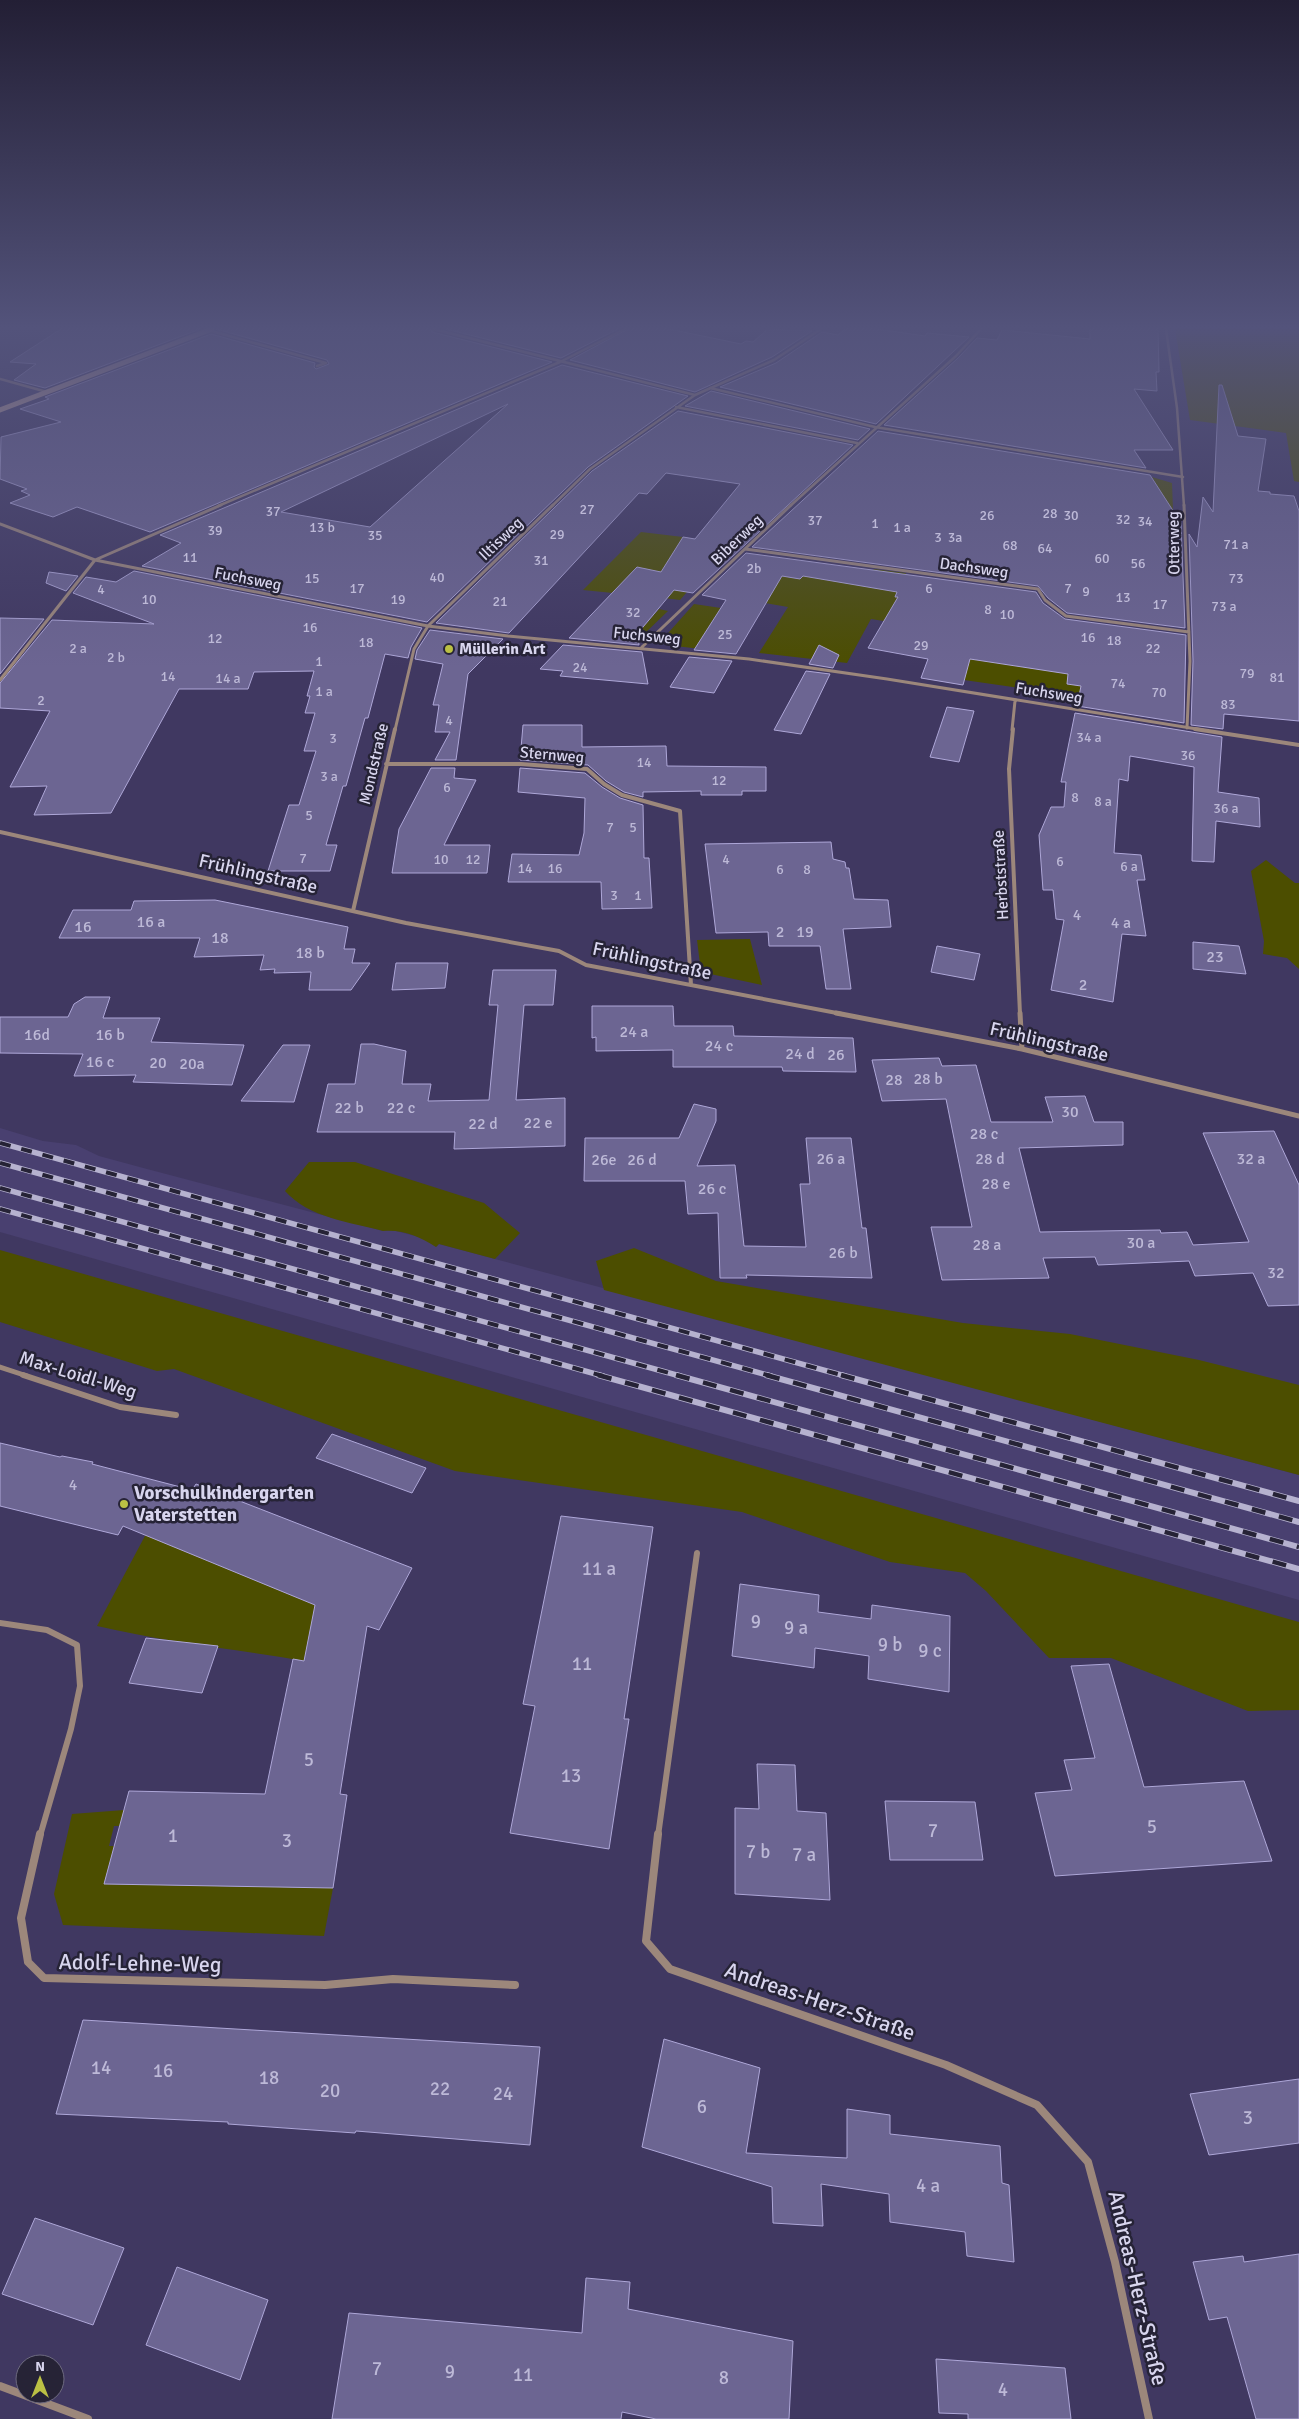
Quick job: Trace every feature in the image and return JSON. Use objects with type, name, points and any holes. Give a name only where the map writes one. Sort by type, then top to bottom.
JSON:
[{"type":"street","points":[[0,680],[95,560],[370,442]]},
{"type":"street","name":"Iltisweg","points":[[428,626],[590,469],[628,442]]},
{"type":"street","points":[[851,442],[857,443]]},
{"type":"street","points":[[967,442],[1183,477]]},
{"type":"street","name":"Otterweg","points":[[1179,442],[1183,477],[1191,662],[1187,728]]},
{"type":"street","name":"Biberweg","points":[[642,647],[670,618],[857,443]]},
{"type":"street","name":"Fuchsweg","points":[[0,524],[95,560],[428,626],[465,632],[642,647],[843,672],[1299,746]]},
{"type":"street","name":"Dachsweg","points":[[746,548],[1038,589],[1045,600],[1066,616],[1189,632]]},
{"type":"street","name":"Mondstraße","points":[[353,911],[414,649],[428,626]]},
{"type":"street","name":"Herbststraße","points":[[1015,701],[1009,769],[1022,1049]]},
{"type":"street","name":"Sternweg","points":[[386,764],[521,764],[587,769],[604,784],[622,795],[680,811],[691,985]]},
{"type":"street","name":"Frühlingstraße","points":[[0,832],[353,911],[550,949],[586,964],[1022,1049],[1299,1116]]},
{"type":"street","name":"Max-Loidl-Weg","points":[[0,1367],[120,1407],[176,1415]]},
{"type":"street","name":"Andreas-Herz-Straße","points":[[697,1553],[652,1877],[646,1941],[670,1969],[946,2065],[1037,2105],[1088,2162],[1115,2262],[1149,2419]]},
{"type":"street","name":"Adolf-Lehne-Weg","points":[[0,1622],[47,1630],[77,1645],[80,1686],[71,1729],[42,1827],[21,1918],[28,1962],[44,1978],[325,1985],[393,1979],[515,1985]]},
{"type":"street","points":[[0,2386],[88,2419]]},
{"type":"shaded area","points":[[1287,442],[1299,442],[1299,482],[1294,481]]},
{"type":"shaded area","points":[[1152,477],[1172,483],[1173,510],[1117,505],[1160,491]]},
{"type":"shaded area","points":[[641,532],[683,537],[675,574],[637,568],[655,586],[687,592],[680,600],[648,596],[633,621],[646,624],[659,609],[668,611],[642,636],[633,639],[613,593],[583,590]]},
{"type":"shaded area","points":[[874,569],[906,573],[896,597],[907,598],[959,633],[871,619],[847,663],[759,653],[788,607],[742,599],[774,575],[800,579],[803,575],[875,588],[880,579],[868,577]]},
{"type":"shaded area","points":[[694,604],[721,608],[703,636],[737,653],[666,645],[661,641]]},
{"type":"shaded area","points":[[958,640],[1003,664],[1041,670],[1044,661],[1069,664],[1067,684],[1107,689],[1164,717],[1032,696],[1019,688],[964,680]]},
{"type":"shaded area","points":[[1266,860],[1295,883],[1299,883],[1299,969],[1287,958],[1263,954],[1264,941],[1251,871]]},
{"type":"shaded area","points":[[750,939],[762,985],[701,972],[697,940]]},
{"type":"shaded area","points":[[0,1128],[43,1141],[76,1145],[99,1156],[147,1169],[383,1231],[392,1230],[423,1238],[436,1247],[439,1244],[1299,1475],[1299,1600],[0,1232]]},
{"type":"shaded area","points":[[309,1162],[355,1162],[484,1203],[520,1233],[495,1259],[439,1244],[436,1247],[418,1237],[397,1231],[383,1231],[331,1218],[306,1207],[285,1191]]},
{"type":"shaded area","points":[[634,1248],[716,1281],[963,1323],[1070,1334],[1199,1360],[1299,1385],[1299,1475],[604,1290],[596,1261]]},
{"type":"shaded area","points":[[0,1250],[1299,1622],[1299,1710],[1248,1711],[1111,1658],[1049,1658],[986,1591],[965,1573],[890,1562],[742,1512],[455,1471],[174,1369],[157,1371],[0,1322]]},
{"type":"shaded area","points":[[146,1534],[315,1605],[304,1661],[174,1641],[97,1626]]},
{"type":"shaded area","points":[[124,1810],[120,1826],[114,1826],[109,1846],[114,1846],[104,1884],[333,1888],[324,1936],[63,1925],[54,1894],[72,1814]]},
{"type":"building","points":[[1,442],[363,442],[150,532],[77,507],[53,517],[10,503],[30,495],[21,491],[27,489],[0,479]]},
{"type":"building","points":[[380,442],[428,442],[281,512],[370,527],[465,442],[623,442],[588,467],[427,622],[142,566],[181,543],[160,535]]},
{"type":"building","points":[[634,442],[837,442],[853,445],[693,593],[674,590],[638,633],[639,645],[569,638],[637,567],[661,572],[683,537],[695,539],[740,484],[666,473],[647,494],[639,493],[509,633],[436,623],[592,471]]},
{"type":"building","points":[[866,442],[945,442],[1150,475],[1181,523],[1185,628],[1067,613],[1048,598],[1038,586],[752,547]]},
{"type":"building","points":[[987,442],[1168,442],[1173,450],[1134,450],[1146,468]]},
{"type":"building","points":[[1216,442],[1266,442],[1258,491],[1294,496],[1299,511],[1299,721],[1224,714],[1223,729],[1191,725],[1193,661],[1189,534],[1197,547],[1203,497],[1213,512]]},
{"type":"building","points":[[746,553],[1036,592],[1043,603],[1065,619],[1186,635],[1184,723],[1077,706],[1081,686],[1067,684],[1068,674],[970,659],[963,685],[921,678],[928,659],[868,648],[898,597],[895,597],[897,592],[803,576],[800,579],[782,576],[736,654],[694,650],[726,600],[702,595]]},
{"type":"building","points":[[134,571],[422,628],[411,647],[408,658],[385,654],[368,718],[365,718],[346,786],[343,786],[326,845],[337,845],[330,871],[268,871],[289,805],[299,805],[316,751],[304,751],[315,713],[305,713],[310,696],[307,696],[314,671],[254,672],[248,689],[179,689],[111,813],[34,815],[47,786],[10,787],[50,711],[0,708],[0,683],[52,620],[154,624],[73,593],[86,577],[116,582]]},
{"type":"building","points":[[49,572],[78,576],[66,591],[46,583]]},
{"type":"building","points":[[0,618],[44,619],[0,674]]},
{"type":"building","points":[[430,630],[503,639],[468,674],[456,760],[435,760],[450,732],[435,732],[439,705],[433,705],[443,664],[415,659],[417,650]]},
{"type":"building","points":[[563,645],[642,652],[648,684],[560,676],[563,671],[540,669]]},
{"type":"building","points":[[819,645],[839,655],[833,668],[809,664]]},
{"type":"building","points":[[689,657],[732,661],[714,693],[670,687]]},
{"type":"building","points":[[806,671],[830,674],[801,734],[774,730]]},
{"type":"building","points":[[947,707],[974,711],[959,762],[930,757]]},
{"type":"building","points":[[1075,713],[1222,737],[1218,792],[1259,798],[1260,827],[1216,821],[1214,862],[1192,861],[1194,767],[1130,756],[1128,781],[1119,779],[1114,853],[1141,855],[1145,880],[1137,880],[1146,936],[1122,934],[1113,1002],[1051,990],[1064,920],[1056,919],[1053,890],[1043,890],[1039,835],[1051,807],[1064,807],[1066,782],[1061,782]]},
{"type":"building","points":[[523,725],[582,725],[582,747],[666,746],[667,766],[766,767],[766,791],[742,791],[742,795],[701,795],[701,791],[643,792],[643,797],[624,792],[606,781],[588,765],[520,760]]},
{"type":"building","points":[[431,768],[455,768],[454,778],[476,780],[444,845],[490,845],[487,873],[392,873],[399,829]]},
{"type":"building","points":[[520,768],[585,773],[602,787],[620,798],[643,805],[644,858],[649,858],[652,908],[602,909],[601,882],[508,882],[512,854],[579,855],[584,833],[585,798],[518,792]]},
{"type":"building","points":[[831,842],[833,859],[845,862],[846,868],[849,868],[854,899],[888,900],[891,927],[843,929],[851,989],[826,989],[820,946],[769,946],[768,932],[716,933],[705,844]]},
{"type":"building","points":[[215,900],[348,927],[344,949],[355,949],[352,963],[370,963],[351,990],[309,990],[311,972],[274,973],[275,969],[260,970],[264,955],[194,957],[200,938],[59,938],[73,910],[131,910],[134,901]]},
{"type":"building","points":[[1193,942],[1239,946],[1246,974],[1193,969]]},
{"type":"building","points":[[937,946],[980,954],[974,980],[931,972]]},
{"type":"building","points":[[396,963],[448,963],[445,988],[392,990]]},
{"type":"building","points":[[493,970],[556,970],[553,1005],[524,1005],[516,1100],[565,1098],[565,1146],[454,1149],[455,1132],[317,1132],[328,1084],[355,1084],[361,1044],[374,1044],[406,1051],[402,1084],[431,1084],[428,1101],[489,1100],[498,1005],[489,1005]]},
{"type":"building","points":[[85,997],[110,997],[103,1018],[160,1018],[151,1042],[244,1045],[232,1085],[133,1082],[136,1075],[74,1076],[83,1054],[0,1053],[0,1017],[68,1017],[74,1004]]},
{"type":"building","points":[[592,1006],[673,1006],[674,1026],[733,1026],[734,1036],[853,1038],[856,1072],[783,1071],[782,1067],[673,1067],[673,1050],[596,1051],[596,1037],[592,1038]]},
{"type":"building","points":[[283,1045],[310,1045],[294,1102],[241,1101]]},
{"type":"building","points":[[939,1058],[942,1066],[976,1065],[991,1122],[1053,1122],[1045,1097],[1085,1096],[1094,1122],[1123,1122],[1123,1145],[1019,1148],[1040,1232],[1160,1230],[1161,1233],[1187,1232],[1193,1245],[1249,1242],[1203,1133],[1274,1131],[1299,1185],[1299,1305],[1268,1306],[1253,1273],[1195,1276],[1189,1261],[1098,1265],[1095,1257],[1043,1258],[1049,1278],[942,1280],[931,1227],[972,1227],[946,1099],[882,1101],[872,1060]]},
{"type":"building","points":[[694,1104],[716,1109],[716,1121],[697,1166],[735,1165],[744,1246],[806,1247],[800,1184],[810,1184],[806,1138],[851,1138],[862,1228],[866,1228],[872,1278],[746,1275],[747,1278],[720,1278],[718,1213],[688,1214],[685,1181],[584,1181],[585,1138],[679,1138]]},
{"type":"building","points":[[332,1434],[426,1468],[412,1493],[316,1458]]},
{"type":"building","points":[[0,1443],[60,1457],[93,1462],[92,1464],[192,1490],[196,1484],[412,1568],[379,1630],[367,1626],[340,1794],[347,1795],[333,1888],[104,1884],[129,1791],[265,1794],[293,1659],[304,1661],[315,1605],[123,1526],[118,1535],[0,1506]]},
{"type":"building","points":[[561,1516],[653,1527],[624,1719],[629,1719],[609,1849],[510,1833],[535,1706],[523,1704]]},
{"type":"building","points":[[740,1584],[819,1595],[818,1612],[871,1619],[872,1605],[950,1616],[949,1692],[868,1679],[869,1656],[815,1648],[814,1668],[732,1656]]},
{"type":"building","points":[[146,1638],[218,1646],[202,1693],[129,1683]]},
{"type":"building","points":[[1109,1664],[1144,1787],[1244,1781],[1272,1861],[1055,1876],[1035,1793],[1072,1790],[1064,1760],[1095,1758],[1071,1666]]},
{"type":"building","points":[[757,1764],[795,1765],[797,1811],[826,1813],[830,1900],[735,1894],[735,1808],[759,1809]]},
{"type":"building","points":[[885,1801],[975,1802],[983,1860],[890,1860]]},
{"type":"building","points":[[83,2020],[540,2047],[530,2145],[356,2131],[355,2133],[228,2124],[228,2122],[56,2114]]},
{"type":"building","points":[[664,2039],[760,2068],[746,2153],[847,2158],[847,2109],[890,2115],[890,2134],[1000,2146],[1002,2183],[1009,2185],[1014,2262],[967,2256],[965,2232],[890,2222],[889,2194],[821,2184],[823,2226],[773,2223],[772,2187],[642,2147]]},
{"type":"building","points":[[1299,2079],[1299,2143],[1209,2155],[1190,2094]]},
{"type":"building","points":[[35,2218],[124,2248],[93,2325],[2,2294]]},
{"type":"building","points":[[1299,2254],[1299,2419],[1256,2419],[1227,2317],[1209,2320],[1193,2262],[1243,2256],[1244,2262]]},
{"type":"building","points":[[177,2267],[268,2300],[240,2380],[146,2345]]},
{"type":"building","points":[[586,2278],[630,2282],[628,2309],[793,2341],[789,2419],[656,2419],[622,2412],[621,2419],[332,2419],[349,2313],[582,2333]]},
{"type":"building","points":[[936,2359],[1065,2368],[1071,2419],[968,2419],[968,2414],[939,2413]]},
{"type":"railway","points":[[0,1143],[845,1376]]},
{"type":"railway","points":[[0,1163],[771,1376]]},
{"type":"railway","points":[[0,1188],[680,1376]]},
{"type":"railway","points":[[0,1209],[603,1376]]},
{"type":"railway","points":[[598,1375],[1299,1569]]},
{"type":"railway","points":[[676,1375],[1299,1547]]},
{"type":"railway","points":[[766,1375],[1299,1522]]},
{"type":"railway","points":[[841,1375],[1299,1501]]},
{"type":"place","name":"Müllerin Art","points":[[449,649]]},
{"type":"place","name":"Vorschulkindergarten Vaterstetten","points":[[124,1504]]}]
